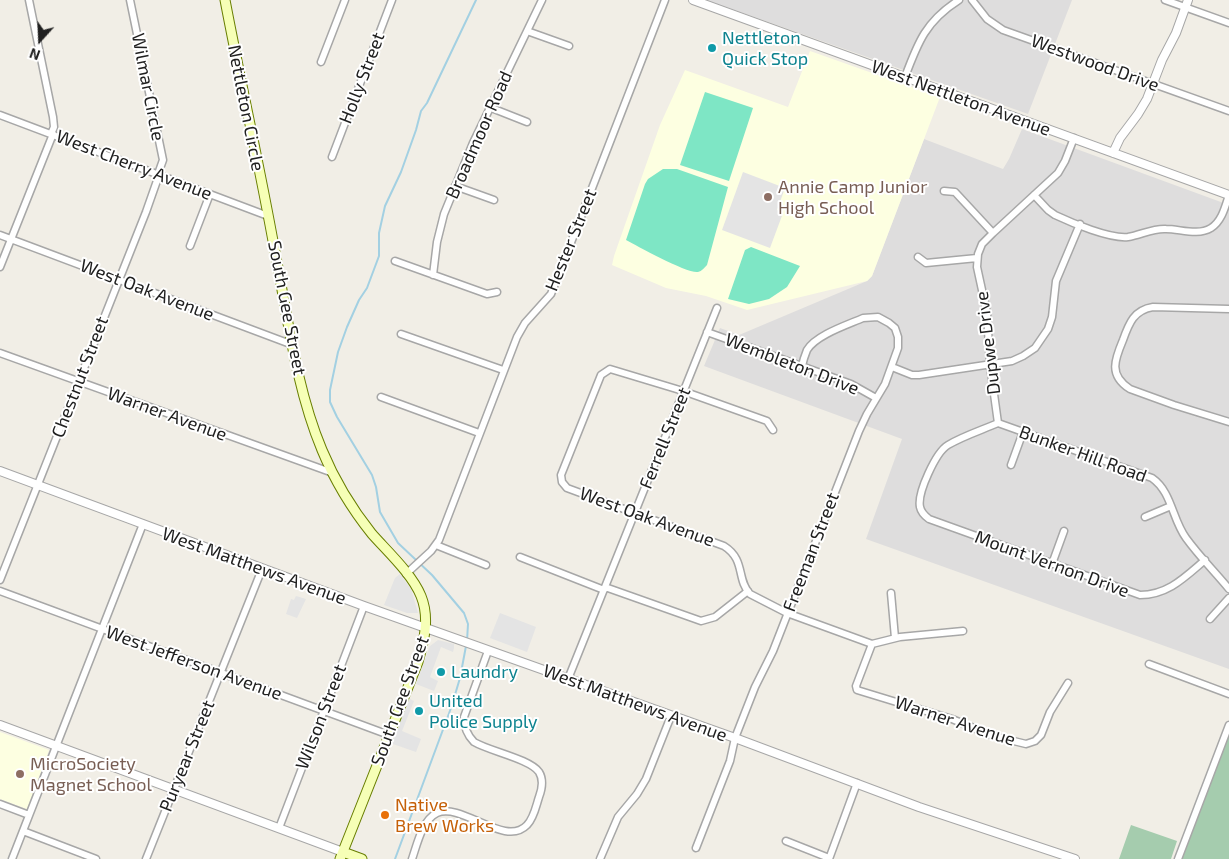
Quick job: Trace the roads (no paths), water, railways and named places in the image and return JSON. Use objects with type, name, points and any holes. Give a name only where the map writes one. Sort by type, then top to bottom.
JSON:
[{"type":"main road","name":"Nettleton Circle","points":[[225,0],[268,216]]},
{"type":"main road","name":"South Gee Street","points":[[268,216],[307,406],[322,450],[351,504],[371,532],[409,571],[421,596],[426,613],[426,628],[418,662],[341,855]]},
{"type":"main road","points":[[341,855],[362,859]]},
{"type":"street","points":[[0,267],[54,125],[29,0]]},
{"type":"street","name":"Wilmar Circle","points":[[130,0],[163,160],[158,174]]},
{"type":"street","points":[[321,62],[345,0]]},
{"type":"street","name":"Holly Street","points":[[332,157],[392,0]]},
{"type":"street","name":"Broadmoor Road","points":[[434,275],[437,242],[442,221],[455,186],[542,0]]},
{"type":"street","name":"Hester Street","points":[[409,571],[436,545],[504,370],[525,322],[551,294],[665,0]]},
{"type":"street","name":"West Nettleton Avenue","points":[[693,0],[1229,195]]},
{"type":"street","points":[[905,77],[919,41],[925,31],[941,13],[959,0]]},
{"type":"street","name":"Westwood Drive","points":[[972,0],[987,19],[1003,30],[1229,111]]},
{"type":"street","points":[[1165,0],[1187,3],[1229,23]]},
{"type":"street","points":[[1113,153],[1120,138],[1138,114],[1153,84],[1187,3]]},
{"type":"street","points":[[527,31],[569,46]]},
{"type":"street","points":[[490,108],[527,122]]},
{"type":"street","name":"West Cherry Avenue","points":[[0,115],[268,216]]},
{"type":"street","points":[[918,257],[926,264],[978,258],[982,244],[1058,174],[1074,138]]},
{"type":"street","name":"Chestnut Street","points":[[0,580],[119,280],[158,174]]},
{"type":"street","points":[[455,186],[494,200]]},
{"type":"street","points":[[944,191],[955,192],[993,233]]},
{"type":"street","points":[[190,246],[210,194]]},
{"type":"street","points":[[1034,195],[1055,215],[1117,237],[1132,236],[1162,229],[1202,232],[1212,228],[1218,222],[1229,195]]},
{"type":"street","points":[[892,367],[912,375],[919,375],[990,365],[1012,361],[1024,356],[1038,345],[1045,336],[1052,317],[1056,281],[1080,224]]},
{"type":"street","name":"West Oak Avenue","points":[[0,235],[293,345]]},
{"type":"street","name":"Dupwe Drive","points":[[978,258],[977,268],[988,318],[990,365],[998,423]]},
{"type":"street","points":[[395,261],[487,294],[497,292]]},
{"type":"street","points":[[1229,309],[1153,307],[1138,312],[1129,322],[1116,356],[1115,364],[1118,377],[1130,389],[1229,422]]},
{"type":"street","name":"Ferrell Street","points":[[568,679],[717,308]]},
{"type":"street","name":"Freeman Street","points":[[696,848],[730,761],[735,738],[788,613],[858,431],[885,384],[892,367],[899,341],[895,328],[885,320],[871,316],[863,318],[813,342],[807,350],[802,366]]},
{"type":"street","name":"Wembleton Drive","points":[[708,332],[851,384],[876,398]]},
{"type":"street","points":[[401,334],[504,370]]},
{"type":"street","name":"Warner Avenue","points":[[0,354],[334,474]]},
{"type":"street","name":"West Oak Avenue","points":[[684,391],[648,381],[616,369],[610,369],[602,373],[562,475],[562,482],[567,488],[729,549],[739,562],[748,591]]},
{"type":"street","points":[[684,391],[767,421],[773,430]]},
{"type":"street","points":[[382,397],[479,433]]},
{"type":"street","name":"Bunker Hill Road","points":[[998,423],[1152,478],[1163,488],[1181,530],[1229,589]]},
{"type":"street","name":"Mount Vernon Drive","points":[[998,423],[947,445],[934,460],[920,497],[923,514],[932,521],[1132,593],[1150,595],[1166,590],[1205,560]]},
{"type":"street","points":[[1011,465],[1022,432]]},
{"type":"street","name":"West Matthews Avenue","points":[[0,471],[488,651],[735,738],[919,806],[1074,859]]},
{"type":"street","points":[[1145,517],[1171,506]]},
{"type":"street","points":[[12,859],[143,524]]},
{"type":"street","points":[[1052,564],[1064,531]]},
{"type":"street","points":[[436,545],[486,565]]},
{"type":"street","points":[[520,557],[701,621],[715,617],[748,591],[788,613],[872,644],[895,638],[963,631]]},
{"type":"street","name":"Puryear Street","points":[[146,859],[262,569]]},
{"type":"street","name":"West Jefferson Avenue","points":[[0,591],[389,735]]},
{"type":"street","points":[[891,593],[895,638]]},
{"type":"street","points":[[1210,619],[1229,598]]},
{"type":"street","name":"Wilson Street","points":[[279,828],[364,606]]},
{"type":"street","name":"Warner Avenue","points":[[872,644],[856,686],[857,690],[952,719],[993,736],[1026,744],[1035,741],[1041,735],[1050,712],[1068,683]]},
{"type":"street","points":[[412,859],[426,822],[439,813],[450,812],[511,832],[527,825],[542,790],[541,776],[538,771],[530,765],[478,744],[469,737],[464,727],[464,717],[488,651]]},
{"type":"street","points":[[1149,664],[1229,694]]},
{"type":"street","points":[[600,859],[618,817],[637,794],[646,779],[671,716]]},
{"type":"street","points":[[0,725],[279,828],[341,855]]},
{"type":"street","points":[[1178,859],[1229,725]]},
{"type":"street","points":[[786,841],[829,859],[858,783]]},
{"type":"street","points":[[0,804],[29,815]]},
{"type":"street","points":[[23,831],[96,859]]},
{"type":"waterway","points":[[467,641],[468,624],[464,613],[432,575],[398,543],[380,512],[372,475],[337,417],[330,402],[330,390],[338,352],[347,327],[359,300],[367,288],[379,256],[379,233],[385,206],[401,172],[421,111],[427,103],[476,0]]},
{"type":"waterway","points":[[395,859],[451,708],[460,678],[466,646]]},
{"type":"place","name":"Nettleton Quick Stop","points":[[712,48]]},
{"type":"place","name":"Annie Camp Junior High School","points":[[768,197]]},
{"type":"place","name":"Laundry","points":[[441,672]]},
{"type":"place","name":"United Police Supply","points":[[419,711]]},
{"type":"place","name":"MicroSociety Magnet School","points":[[20,774]]},
{"type":"place","name":"Native Brew Works","points":[[385,815]]}]
